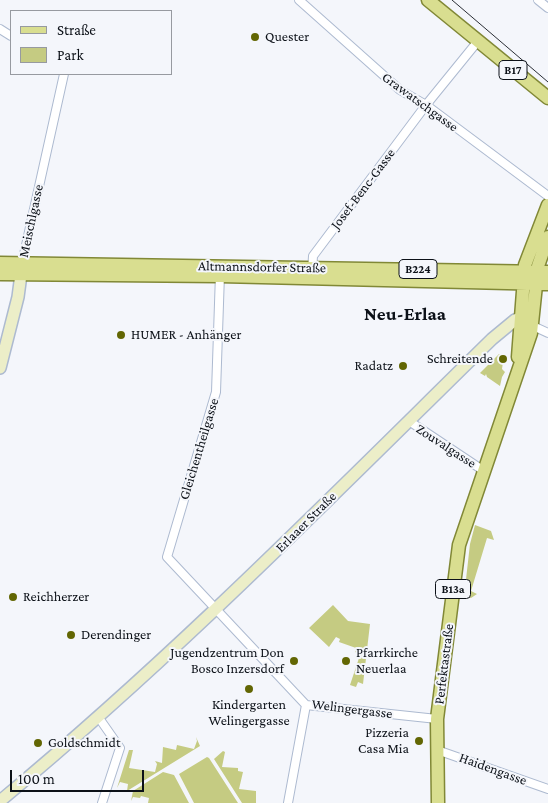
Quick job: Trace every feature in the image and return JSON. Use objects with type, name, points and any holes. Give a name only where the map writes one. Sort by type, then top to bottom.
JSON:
[{"type":"main road","name":"B17","points":[[428,0],[548,98]]},
{"type":"main road","name":"B13a","points":[[533,326],[534,277],[526,260],[548,205]]},
{"type":"main road","name":"B13a","points":[[522,317],[548,236]]},
{"type":"main road","name":"Altmannsdorfer Straße","points":[[0,263],[22,268],[534,277]]},
{"type":"main road","name":"Altmannsdorfer Straße","points":[[0,274],[22,268]]},
{"type":"main road","name":"Perfektastraße","points":[[513,384],[522,317]]},
{"type":"main road","name":"Perfektastraße","points":[[438,803],[437,719],[459,545],[533,326]]},
{"type":"street","name":"Grawatschgasse","points":[[299,0],[400,90],[426,105],[548,196]]},
{"type":"street","points":[[538,0],[548,8]]},
{"type":"street","name":"Josef-Benc-Gasse","points":[[312,273],[313,256],[426,105],[478,41]]},
{"type":"street","name":"Meischlgasse","points":[[0,368],[64,75]]},
{"type":"street","name":"Gleichentheilgasse","points":[[216,610],[167,557],[216,392],[220,271]]},
{"type":"street","name":"Erlaaer Straße","points":[[0,801],[99,718],[216,610],[492,339],[514,320],[522,317]]},
{"type":"street","points":[[533,326],[548,333]]},
{"type":"street","name":"Zouvalgasse","points":[[409,421],[484,471]]},
{"type":"street","name":"Welingergasse","points":[[216,610],[306,704],[437,719]]},
{"type":"street","points":[[288,803],[306,704]]},
{"type":"street","points":[[99,718],[120,748],[120,754],[102,803]]},
{"type":"street","name":"Haidengasse","points":[[437,750],[548,789]]},
{"type":"green space","points":[[499,354],[504,355],[502,369],[505,372],[500,386],[487,377],[486,374],[485,376],[480,373]]},
{"type":"green space","points":[[475,525],[491,531],[494,540],[487,538],[471,591],[477,594],[471,598],[464,597],[470,544]]},
{"type":"green space","points":[[333,605],[348,621],[370,624],[363,684],[358,682],[356,687],[350,685],[360,655],[355,652],[356,648],[339,642],[340,639],[336,637],[329,647],[309,628]]},
{"type":"green space","points":[[196,737],[200,746],[127,791],[128,784],[120,782],[117,788],[129,750],[133,750],[129,768],[155,772],[157,764],[155,761],[162,763],[163,747],[176,750],[177,745],[194,749],[197,741]]},
{"type":"green space","points":[[223,751],[225,752],[222,767],[238,768],[238,771],[243,772],[239,789],[256,791],[256,803],[242,803],[214,759]]},
{"type":"green space","points":[[207,757],[238,803],[194,803],[179,774]]},
{"type":"green space","points":[[163,772],[174,775],[189,803],[148,803],[149,798],[141,796],[140,798],[133,797],[131,801],[133,791]]},
{"type":"tram line","points":[[452,0],[548,82]]},
{"type":"place","name":"Quester","points":[[255,37]]},
{"type":"place","name":"HUMER - Anhänger","points":[[121,335]]},
{"type":"place","name":"Schreitende","points":[[503,359]]},
{"type":"place","name":"Radatz","points":[[403,366]]},
{"type":"place","name":"Reichherzer","points":[[13,597]]},
{"type":"place","name":"Derendinger","points":[[71,635]]},
{"type":"place","name":"Jugendzentrum Don Bosco Inzersdorf","points":[[294,661]]},
{"type":"place","name":"Pfarrkirche Neuerlaa","points":[[346,661]]},
{"type":"place","name":"Kindergarten Welingergasse","points":[[249,689]]},
{"type":"place","name":"Pizzeria Casa Mia","points":[[419,741]]},
{"type":"place","name":"Goldschmidt","points":[[38,743]]},
{"type":"district","name":"Neu-Erlaa","points":[[405,314]]}]
